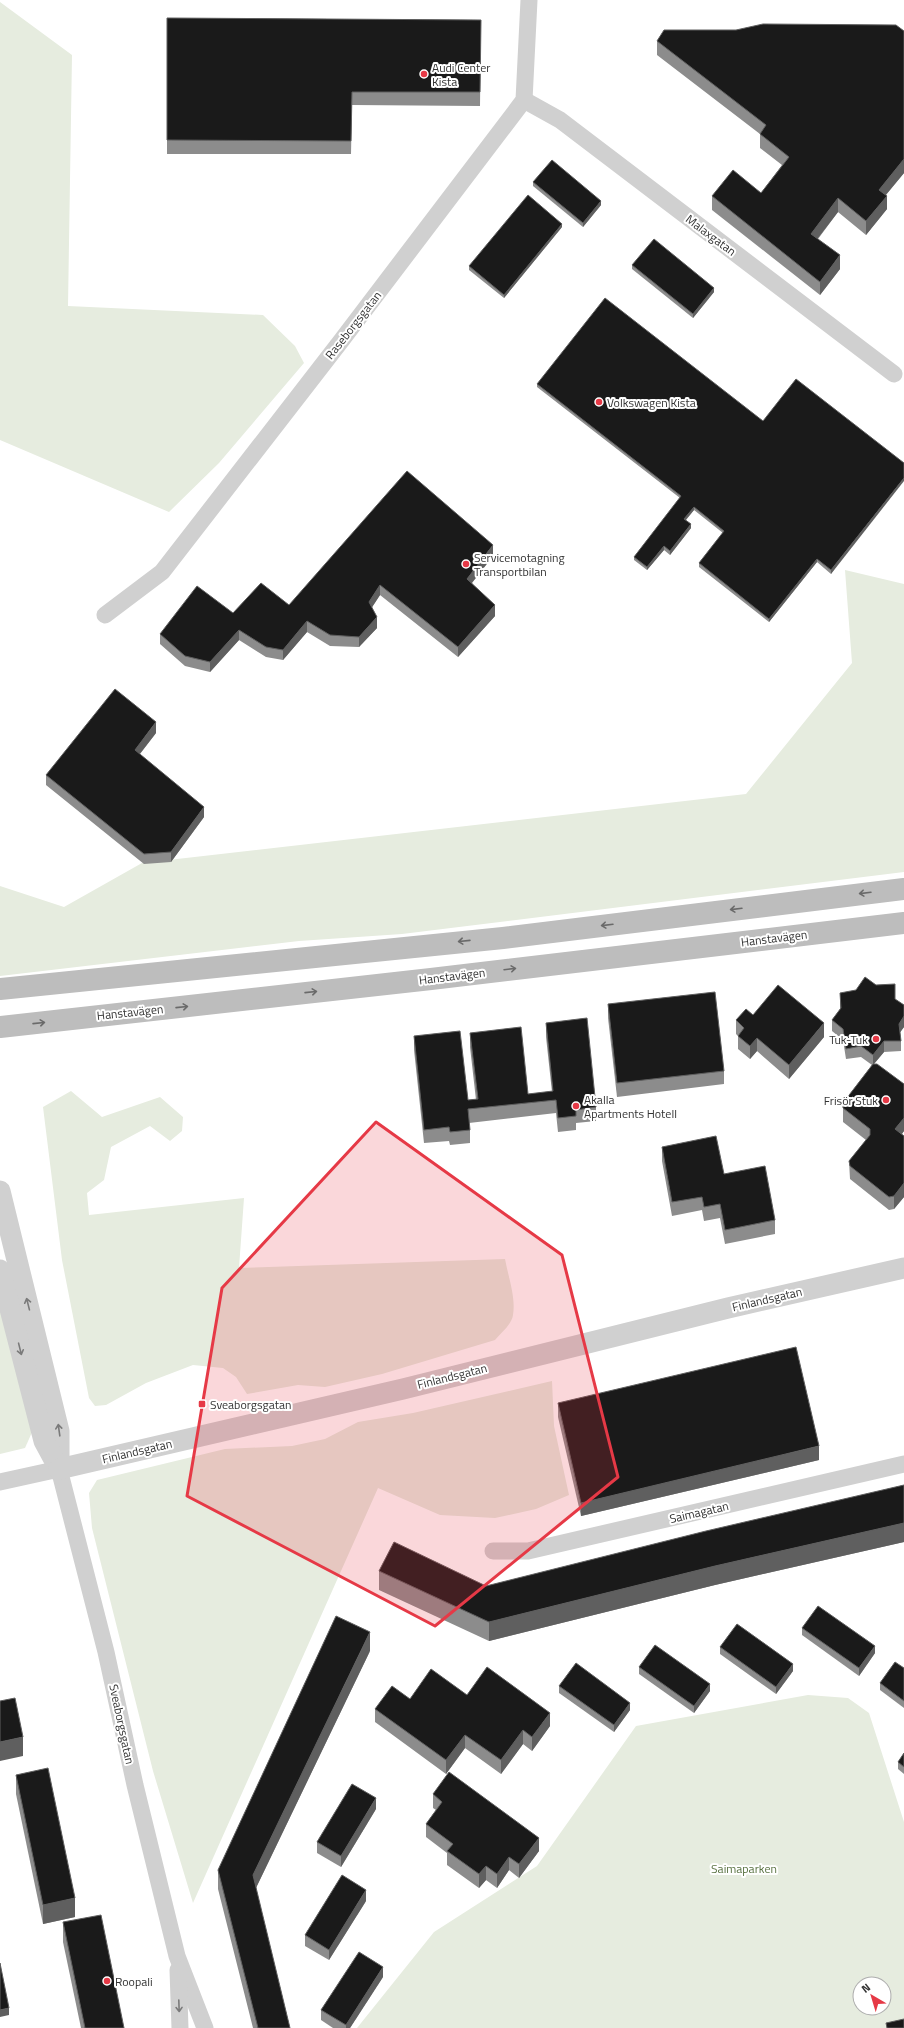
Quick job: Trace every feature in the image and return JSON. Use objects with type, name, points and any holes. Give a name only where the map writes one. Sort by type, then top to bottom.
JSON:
[{"type":"main road","points":[[0,989],[502,938],[904,889]]},
{"type":"main road","name":"Hanstavägen","points":[[0,1027],[431,979],[904,923]]},
{"type":"street","points":[[524,100],[529,0]]},
{"type":"street","name":"Malaxgatan","points":[[524,100],[560,120],[894,374]]},
{"type":"street","name":"Raseborgsgatan","points":[[105,615],[162,572],[346,335],[524,100]]},
{"type":"street","name":"Sveaborgsgatan","points":[[0,1191],[60,1431],[59,1469]]},
{"type":"street","name":"Finlandsgatan","points":[[0,1482],[403,1389],[728,1308],[904,1268]]},
{"type":"street","name":"Sveaborgsgatan","points":[[0,1270],[44,1441],[59,1469],[106,1652],[135,1785],[177,1956],[205,2028]]},
{"type":"street","name":"Saimagatan","points":[[493,1551],[528,1551],[904,1464]]},
{"type":"street","name":"Sveaborgsgatan","points":[[177,1956],[180,2028]]},
{"type":"highlighted area","points":[[376,1122],[562,1255],[618,1477],[435,1626],[187,1496],[222,1288]]},
{"type":"green space","points":[[0,2],[72,55],[68,306],[263,315],[295,346],[304,363],[219,463],[169,512],[0,440]]},
{"type":"green space","points":[[845,570],[904,584],[904,872],[402,934],[299,941],[0,976],[0,886],[64,907],[142,863],[746,794],[852,663]]},
{"type":"green space","points":[[71,1091],[102,1117],[160,1097],[183,1117],[182,1131],[170,1141],[150,1126],[111,1147],[104,1180],[87,1193],[89,1215],[244,1198],[239,1268],[505,1259],[514,1308],[511,1322],[495,1340],[382,1374],[325,1387],[298,1385],[247,1394],[236,1377],[223,1368],[193,1365],[146,1383],[106,1405],[95,1406],[89,1398],[62,1260],[43,1107]]},
{"type":"green space","points":[[0,1297],[33,1430],[25,1448],[0,1454]]},
{"type":"green space","points":[[552,1381],[554,1426],[569,1495],[536,1509],[495,1518],[440,1515],[378,1488],[193,1903],[153,1771],[92,1528],[89,1493],[97,1480],[225,1449],[292,1446],[325,1439],[358,1422],[413,1413]]},
{"type":"green space","name":"Saimaparken","points":[[808,1695],[848,1698],[869,1713],[904,1822],[904,2025],[896,2028],[357,2028],[434,1932],[537,1866],[636,1726]]},
{"type":"building","points":[[167,18],[481,20],[480,92],[352,92],[351,141],[167,140]]},
{"type":"building","points":[[763,24],[896,25],[904,31],[904,159],[879,190],[887,196],[866,221],[838,198],[811,234],[840,255],[820,282],[712,196],[733,170],[761,193],[789,157],[760,134],[766,125],[657,41],[664,30],[736,30]]},
{"type":"building","points":[[552,160],[601,201],[583,223],[533,182]]},
{"type":"building","points":[[528,195],[562,224],[504,295],[469,266]]},
{"type":"building","points":[[654,239],[714,288],[693,314],[632,265]]},
{"type":"building","points":[[605,298],[763,421],[796,379],[904,463],[904,478],[831,570],[817,559],[769,619],[699,563],[724,531],[694,507],[684,519],[691,524],[670,551],[664,546],[647,567],[634,557],[681,496],[537,384]]},
{"type":"building","points":[[407,471],[493,545],[467,579],[495,605],[458,647],[380,585],[369,602],[377,617],[359,637],[330,635],[307,621],[283,650],[266,647],[239,630],[210,662],[185,656],[160,634],[197,586],[233,613],[261,583],[289,605]]},
{"type":"building","points":[[115,689],[156,722],[135,750],[204,807],[171,852],[144,854],[46,775]]},
{"type":"building","points":[[865,977],[876,985],[895,984],[895,999],[904,1005],[904,1016],[899,1024],[901,1041],[884,1041],[873,1055],[861,1046],[846,1049],[843,1029],[832,1020],[841,1008],[840,993],[856,990]]},
{"type":"building","points":[[778,985],[824,1023],[789,1065],[757,1038],[750,1046],[738,1036],[744,1028],[736,1020],[746,1009],[753,1015]]},
{"type":"building","points":[[715,992],[724,1071],[617,1083],[608,1004]]},
{"type":"building","points":[[587,1018],[596,1107],[576,1110],[576,1116],[558,1118],[556,1100],[468,1109],[470,1130],[450,1132],[449,1127],[424,1130],[414,1036],[460,1031],[468,1100],[478,1099],[470,1033],[521,1027],[528,1094],[553,1091],[546,1023]]},
{"type":"building","points":[[873,1064],[877,1064],[904,1084],[904,1118],[895,1129],[904,1136],[904,1183],[894,1196],[889,1197],[850,1166],[849,1161],[870,1135],[870,1129],[843,1108],[843,1103]]},
{"type":"building","points":[[716,1136],[724,1174],[765,1166],[775,1220],[725,1230],[720,1204],[704,1207],[702,1197],[672,1202],[662,1147]]},
{"type":"building","points":[[796,1347],[819,1446],[581,1503],[558,1403]]},
{"type":"building","points":[[904,1485],[904,1523],[715,1566],[489,1622],[379,1571],[394,1542],[486,1586],[706,1531]]},
{"type":"building","points":[[818,1606],[875,1646],[859,1668],[802,1628]]},
{"type":"building","points":[[336,1616],[370,1632],[253,1875],[290,2028],[258,2028],[218,1870]]},
{"type":"building","points":[[737,1624],[793,1664],[776,1687],[720,1647]]},
{"type":"building","points":[[655,1645],[710,1684],[694,1706],[639,1667]]},
{"type":"building","points":[[895,1662],[904,1668],[904,1701],[880,1683]]},
{"type":"building","points":[[576,1663],[630,1703],[614,1725],[559,1686]]},
{"type":"building","points":[[487,1667],[550,1713],[532,1737],[523,1730],[501,1760],[465,1735],[446,1760],[375,1709],[392,1686],[410,1699],[431,1669],[467,1695]]},
{"type":"building","points":[[15,1698],[23,1737],[0,1742],[0,1701]]},
{"type":"building","points":[[904,1753],[904,1767],[898,1762]]},
{"type":"building","points":[[48,1768],[75,1898],[43,1905],[16,1775]]},
{"type":"building","points":[[449,1772],[539,1838],[519,1864],[509,1857],[497,1874],[486,1866],[479,1874],[447,1851],[453,1844],[426,1824],[442,1802],[433,1794]]},
{"type":"building","points":[[352,1784],[376,1798],[341,1856],[317,1842]]},
{"type":"building","points":[[342,1875],[366,1890],[329,1950],[305,1935]]},
{"type":"building","points":[[101,1915],[124,2028],[85,2028],[63,1922]]},
{"type":"building","points":[[359,1952],[383,1967],[346,2025],[321,2010]]},
{"type":"building","points":[[0,1963],[9,2008],[0,2010]]},
{"type":"building","points":[[904,2019],[904,2028],[887,2028],[886,2023]]},
{"type":"place","name":"Audi Center Kista","points":[[424,74]]},
{"type":"place","name":"Volkswagen Kista","points":[[599,402]]},
{"type":"place","name":"Servicemotagning Transportbilan","points":[[466,564]]},
{"type":"place","name":"Tuk-Tuk","points":[[876,1039]]},
{"type":"place","name":"Frisör Stuk","points":[[886,1100]]},
{"type":"place","name":"Akalla Apartments Hotell","points":[[576,1106]]},
{"type":"place","name":"Sveaborgsgatan","points":[[202,1404]]},
{"type":"place","name":"Roopali","points":[[107,1981]]}]
